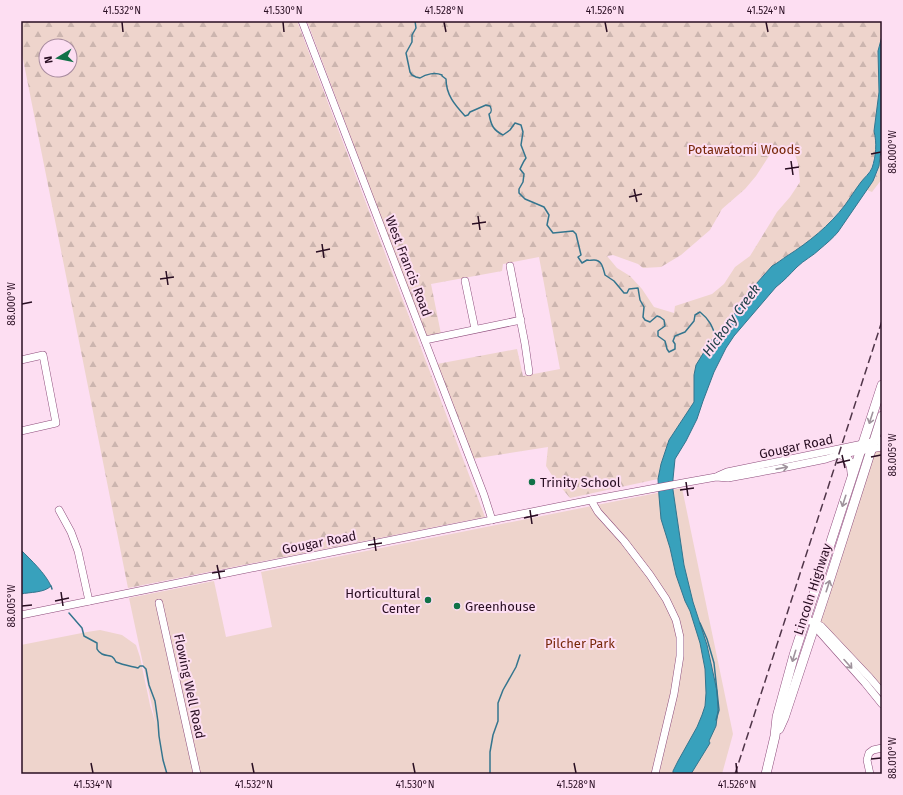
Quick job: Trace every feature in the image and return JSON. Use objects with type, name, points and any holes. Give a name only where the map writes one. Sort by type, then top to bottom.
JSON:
[{"type":"main road","name":"Lincoln Highway","points":[[766,774],[775,736],[777,717],[794,654],[882,385]]},
{"type":"main road","name":"Lincoln Highway","points":[[775,736],[784,718],[876,444],[882,416]]},
{"type":"main road","points":[[842,454],[850,462],[852,468],[852,478]]},
{"type":"street","name":"West Francis Road","points":[[302,21],[425,340],[484,495],[492,520]]},
{"type":"street","points":[[510,266],[526,344],[529,372]]},
{"type":"street","points":[[465,281],[475,329]]},
{"type":"street","points":[[425,340],[521,320]]},
{"type":"street","points":[[21,360],[43,355],[56,423],[21,431]]},
{"type":"street","name":"Gougar Road","points":[[21,616],[591,500],[716,477],[727,472],[876,444],[882,447]]},
{"type":"street","name":"Gougar Road","points":[[716,477],[728,478],[826,459],[861,447]]},
{"type":"street","points":[[591,500],[598,512],[624,541],[650,575],[666,599],[676,620],[680,638],[680,656],[674,694],[655,774]]},
{"type":"street","points":[[59,510],[71,532],[78,551],[89,601]]},
{"type":"street","name":"Flowing Well Road","points":[[159,603],[197,774]]},
{"type":"street","points":[[806,619],[821,626],[882,692]]},
{"type":"street","points":[[815,623],[817,630],[882,704]]},
{"type":"street","points":[[870,774],[867,760],[869,753],[873,750],[882,748]]},
{"type":"green space","points":[[21,21],[297,21],[485,517],[128,588],[21,49]]},
{"type":"green space","name":"Potawatomi Woods","points":[[307,21],[881,21],[882,36],[878,51],[879,92],[874,131],[876,150],[871,169],[844,206],[814,238],[781,260],[762,276],[727,324],[712,339],[694,375],[694,402],[669,440],[658,479],[570,498],[546,466],[548,447],[472,459],[437,364],[517,349],[523,376],[560,369],[539,257],[503,264],[502,271],[431,284],[441,334],[426,337]],"holes":[[[782,149],[790,149],[794,152],[798,163],[800,182],[777,212],[750,256],[735,267],[724,284],[712,294],[675,306],[674,313],[654,307],[642,289],[630,276],[617,268],[607,256],[613,255],[638,264],[643,268],[661,267],[681,255],[710,230],[722,209],[745,189],[756,176],[769,156]]]},
{"type":"green space","points":[[882,149],[882,179],[872,192],[867,190],[878,171]]},
{"type":"green space","points":[[882,448],[882,689],[818,623],[873,450]]},
{"type":"green space","name":"Pilcher Park","points":[[682,488],[733,734],[722,774],[21,774],[21,645],[100,630],[122,635],[136,645],[156,725],[129,598],[214,581],[226,637],[272,627],[261,572]]},
{"type":"water","points":[[882,36],[882,149],[879,166],[873,181],[838,232],[776,287],[734,336],[714,372],[697,419],[675,459],[673,490],[684,565],[693,602],[707,645],[717,691],[718,710],[716,726],[709,741],[710,743],[691,774],[673,774],[673,771],[702,715],[705,706],[706,693],[705,669],[700,643],[690,611],[676,575],[661,519],[658,479],[661,464],[669,440],[694,402],[694,375],[696,365],[712,339],[727,324],[756,284],[772,266],[803,245],[825,227],[839,213],[871,170],[876,150],[874,131],[879,92],[878,51]]},
{"type":"water","points":[[21,550],[38,567],[51,586],[41,591],[21,594]]},
{"type":"waterway","points":[[415,21],[416,28],[412,35],[412,42],[406,53],[412,75],[420,78],[431,74],[442,75],[446,79],[449,95],[465,116],[470,112],[486,105],[490,106],[491,112],[489,114],[492,124],[495,129],[503,135],[510,130],[515,123],[521,125],[523,132],[521,145],[526,158],[520,169],[524,174],[519,193],[525,199],[544,207],[549,215],[547,225],[553,233],[573,231],[576,234],[581,255],[578,257],[582,263],[587,260],[599,261],[605,275],[614,281],[624,293],[627,293],[629,289],[638,288],[640,300],[644,307],[643,317],[645,320],[650,322],[657,316],[664,320],[665,326],[658,331],[658,336],[665,341],[669,352],[675,349],[675,344],[673,341],[675,336],[685,332],[694,321],[695,315],[700,312],[710,323],[716,337]]},
{"type":"waterway","points":[[69,613],[82,628],[84,636],[97,643],[98,651],[104,655],[111,656],[116,662],[138,668],[143,666],[146,669],[149,685],[155,701],[159,736],[167,774]]},
{"type":"waterway","name":"Hickory Creek","points":[[700,623],[707,639],[714,663],[719,710],[716,720]]},
{"type":"waterway","points":[[490,774],[490,752],[493,735],[498,721],[498,703],[503,690],[516,667],[520,655]]},
{"type":"railway","points":[[735,774],[882,321]]},
{"type":"place","name":"Trinity School","points":[[532,482]]},
{"type":"place","name":"Horticultural Center","points":[[428,600]]},
{"type":"place","name":"Greenhouse","points":[[457,606]]}]
